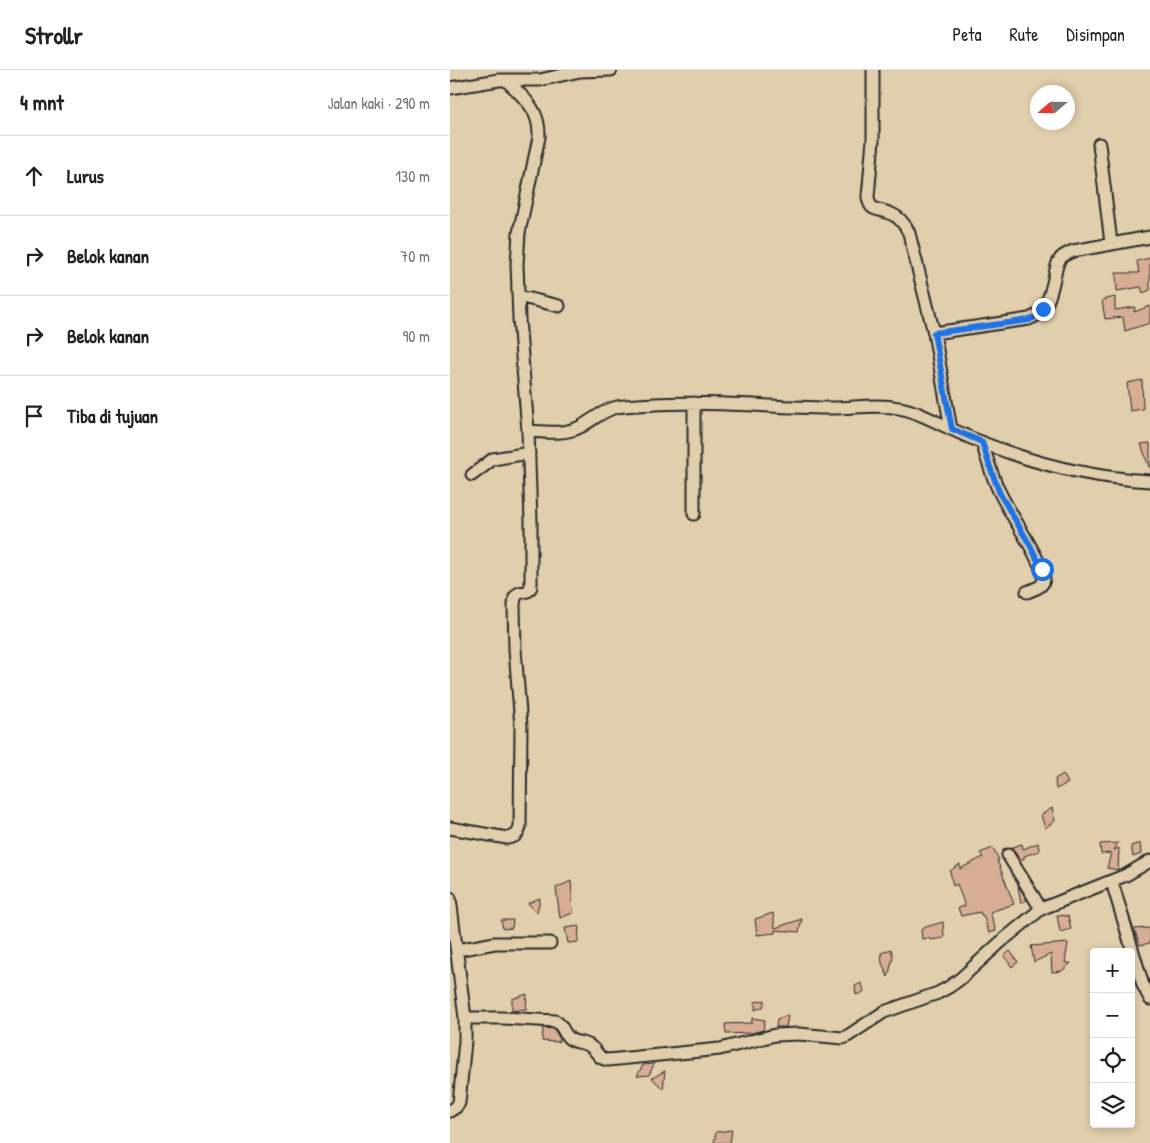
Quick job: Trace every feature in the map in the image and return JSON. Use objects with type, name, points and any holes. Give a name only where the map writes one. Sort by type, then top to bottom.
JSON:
[{"type":"street","points":[[450,88],[501,77],[540,80],[580,71],[611,70]]},
{"type":"street","points":[[873,70],[873,140],[868,203],[874,209],[888,212],[895,216],[903,222],[906,228],[934,333],[952,429]]},
{"type":"street","points":[[450,828],[507,838],[514,837],[519,833],[520,827],[522,726],[515,649],[514,605],[519,593],[528,591],[531,587],[532,579],[528,431],[516,264],[518,243],[539,137],[539,128],[532,107],[501,77]]},
{"type":"street","points":[[1099,144],[1111,244]]},
{"type":"street","points":[[934,333],[1029,320],[1043,309],[1061,258],[1073,250],[1150,237]]},
{"type":"street","points":[[518,296],[559,306]]},
{"type":"street","points":[[528,431],[570,431],[602,412],[616,408],[694,403],[827,408],[886,406],[914,412],[982,442],[1030,460],[1068,470],[1126,479],[1150,480]]},
{"type":"street","points":[[694,403],[694,514]]},
{"type":"street","points":[[982,442],[1000,494],[1042,569],[1043,584],[1026,592]]},
{"type":"street","points":[[472,474],[493,459],[529,452]]},
{"type":"street","points":[[1008,855],[1041,910]]},
{"type":"street","points":[[465,1018],[555,1021],[561,1025],[569,1038],[576,1042],[588,1044],[600,1058],[608,1060],[720,1049],[775,1035],[799,1034],[843,1038],[884,1012],[938,993],[949,987],[1041,910],[1112,882],[1150,862]]},
{"type":"street","points":[[1112,882],[1143,985],[1150,999]]},
{"type":"street","points":[[450,898],[465,1018],[465,1041],[459,1103],[450,1111]]},
{"type":"street","points":[[457,950],[495,943],[550,944]]},
{"type":"building","points":[[1150,258],[1150,290],[1143,293],[1141,287],[1117,291],[1116,273],[1139,273],[1137,261]]},
{"type":"building","points":[[1115,297],[1115,310],[1135,307],[1134,312],[1150,306],[1150,323],[1125,331],[1123,317],[1105,319],[1102,300]]},
{"type":"building","points":[[1142,380],[1143,409],[1130,411],[1127,383]]},
{"type":"building","points":[[1150,443],[1150,467],[1149,467],[1141,444]]},
{"type":"building","points":[[1063,774],[1068,783],[1056,789],[1055,779]]},
{"type":"building","points":[[1052,808],[1055,821],[1045,828],[1041,815]]},
{"type":"building","points":[[1038,843],[1039,851],[1024,856],[1024,859],[1020,860],[1010,848],[1022,844],[1023,849]]},
{"type":"building","points":[[1118,843],[1114,850],[1119,848],[1118,870],[1107,868],[1111,853],[1101,854],[1100,844]]},
{"type":"building","points":[[1140,843],[1141,854],[1133,857],[1131,846]]},
{"type":"building","points":[[993,848],[1014,904],[990,912],[996,931],[989,933],[983,915],[980,912],[961,916],[958,908],[965,906],[957,884],[953,886],[950,871],[960,864],[960,869],[983,857],[980,853]]},
{"type":"building","points":[[571,881],[573,913],[560,918],[556,888]]},
{"type":"building","points":[[1018,887],[1027,900],[1021,903]]},
{"type":"building","points":[[540,898],[537,913],[528,903]]},
{"type":"building","points":[[773,913],[775,928],[802,919],[799,932],[775,930],[775,933],[757,935],[755,919]]},
{"type":"building","points":[[1057,915],[1068,916],[1071,929],[1060,932]]},
{"type":"building","points":[[501,920],[513,920],[512,928],[503,929]]},
{"type":"building","points":[[943,922],[944,938],[922,939],[921,929]]},
{"type":"building","points":[[579,926],[578,942],[568,943],[565,928]]},
{"type":"building","points":[[1150,928],[1150,943],[1140,945],[1134,929]]},
{"type":"building","points":[[1068,943],[1065,963],[1071,963],[1062,971],[1052,972],[1051,954],[1034,962],[1031,946]]},
{"type":"building","points":[[891,949],[893,957],[888,977],[882,963],[881,953]]},
{"type":"building","points":[[1010,951],[1018,962],[1012,967],[1004,956]]},
{"type":"building","points":[[862,983],[864,992],[856,995],[855,986]]},
{"type":"building","points":[[527,994],[526,1009],[512,1011],[512,999]]},
{"type":"building","points":[[765,1000],[763,1007],[755,1010],[755,1002]]},
{"type":"building","points":[[788,1015],[786,1027],[776,1027],[777,1019]]},
{"type":"building","points":[[752,1018],[765,1020],[763,1030],[751,1033],[726,1034],[725,1024],[752,1023]]},
{"type":"building","points":[[543,1028],[554,1029],[560,1039],[558,1042],[542,1041]]},
{"type":"building","points":[[654,1064],[649,1075],[637,1076],[643,1065]]},
{"type":"building","points":[[665,1071],[663,1089],[652,1078]]},
{"type":"building","points":[[732,1130],[730,1143],[714,1143],[716,1132]]},
{"type":"route","points":[[1042,569],[1000,494],[982,442],[952,429],[934,333],[1029,320],[1043,309]]}]
